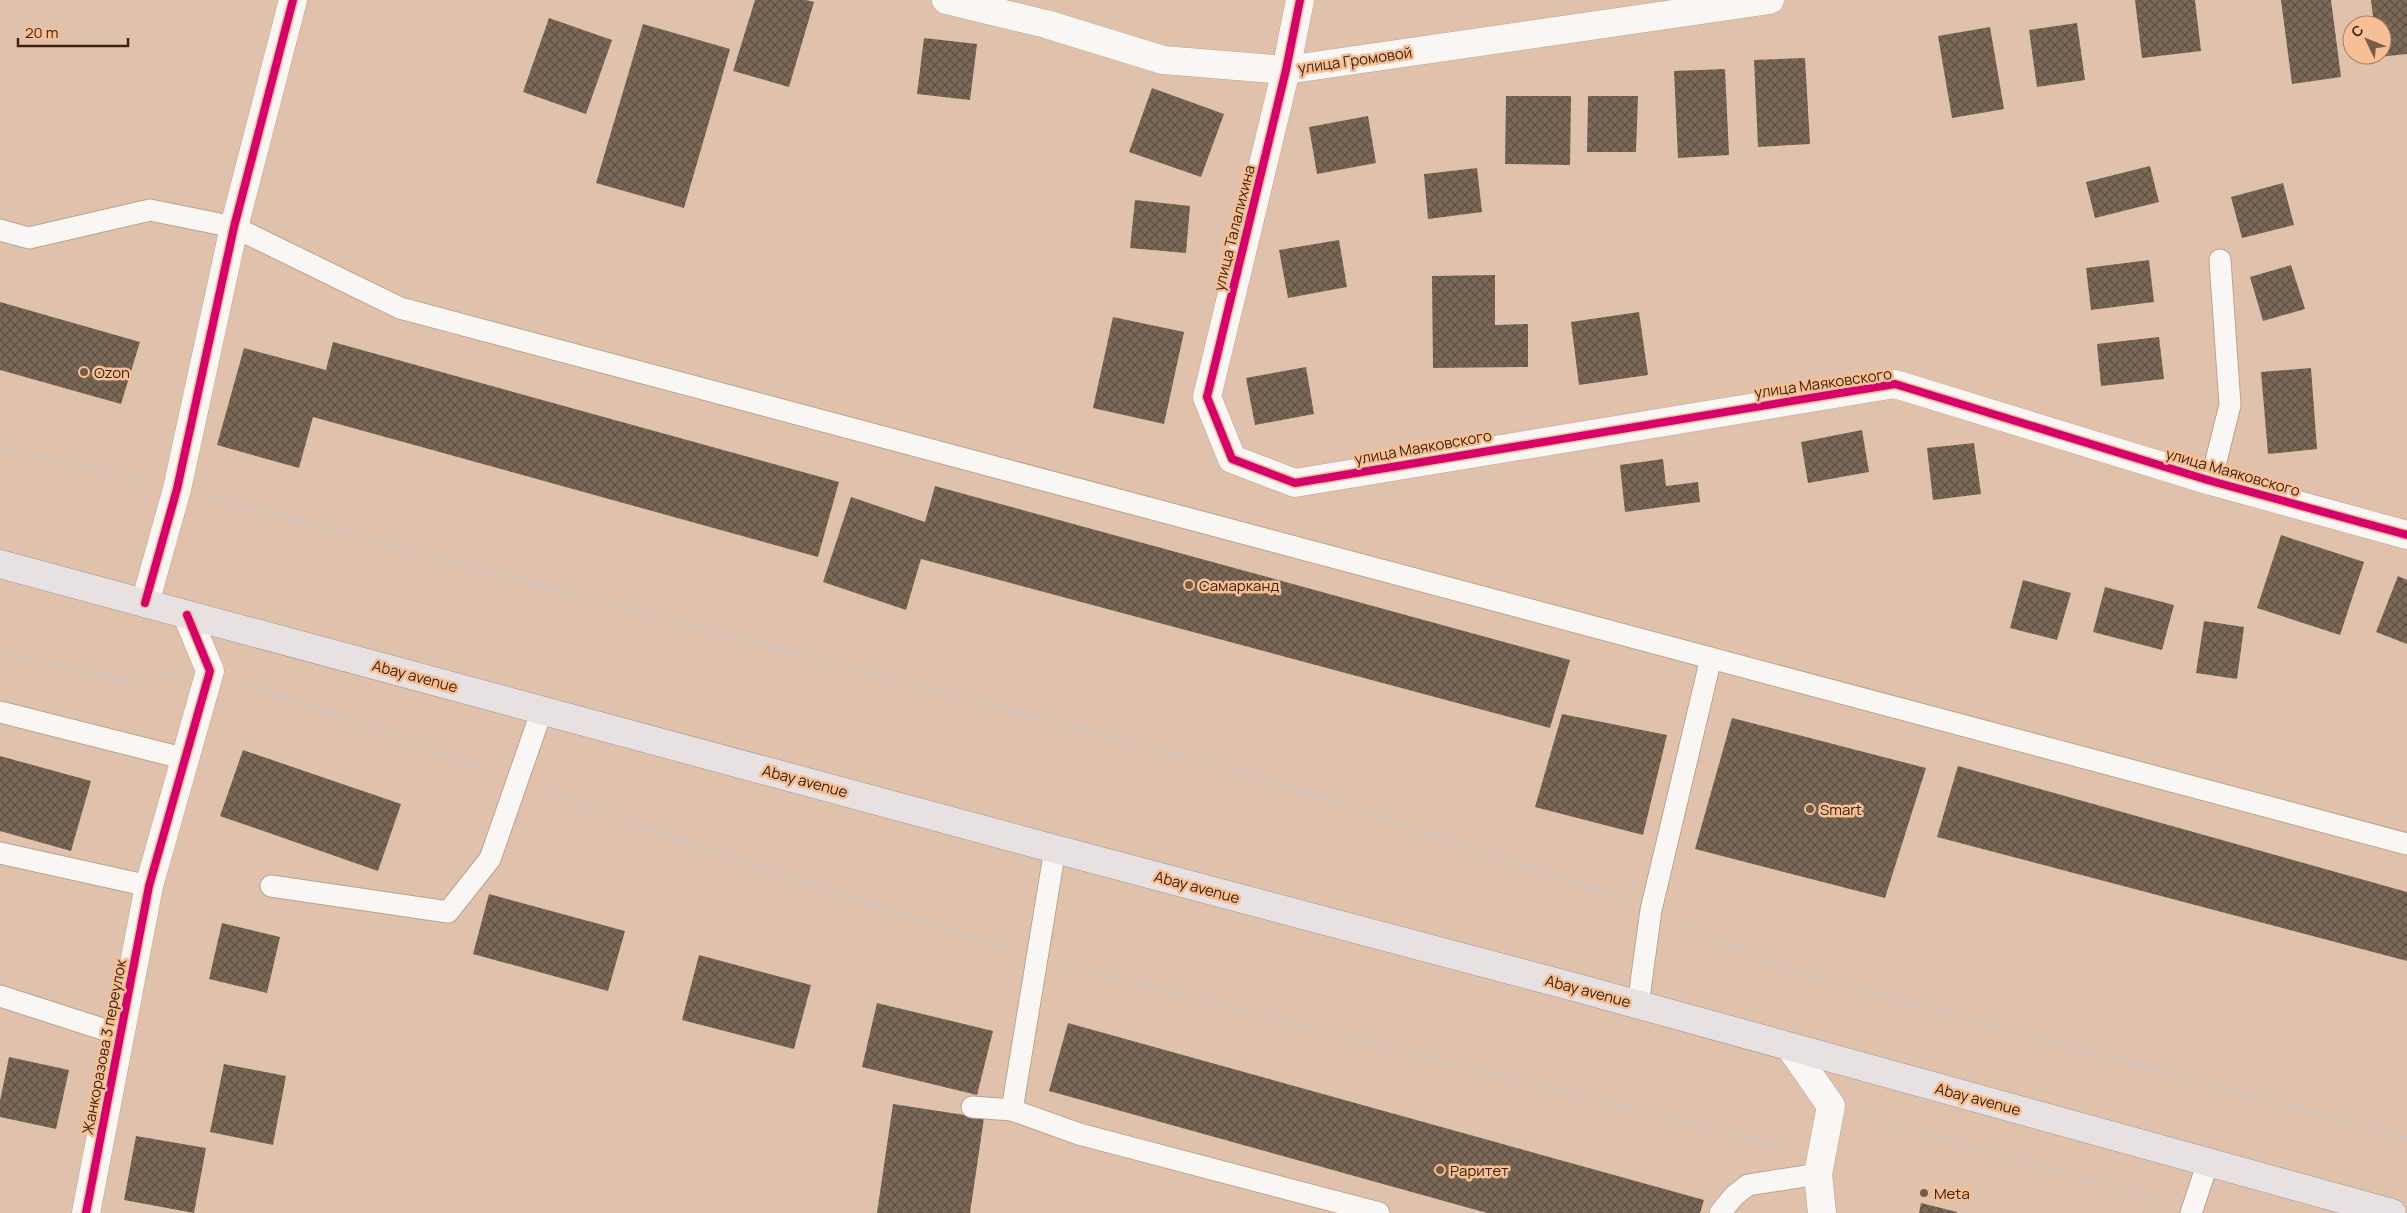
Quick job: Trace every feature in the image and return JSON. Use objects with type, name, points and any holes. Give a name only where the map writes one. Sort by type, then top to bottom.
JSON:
[{"type":"main road","name":"Abay avenue","points":[[0,564],[1638,1005],[2392,1213]]},
{"type":"street","points":[[145,603],[177,489],[234,227],[293,0]]},
{"type":"street","name":"улица Громовой","points":[[946,0],[1046,24],[1163,60],[1286,70],[1770,0]]},
{"type":"street","name":"улица Талалихина","points":[[1232,459],[1207,397],[1286,70],[1300,0]]},
{"type":"street","name":"улица Маяковского","points":[[1232,459],[1295,483],[1895,384],[2211,481],[2407,535]]},
{"type":"street","points":[[188,615],[210,671]]},
{"type":"street","name":"Жанкоразова 3 переулок","points":[[86,1213],[149,886],[210,671]]},
{"type":"street","points":[[1790,1047],[1831,1106],[1818,1174],[1822,1213]]},
{"type":"lane","points":[[0,230],[29,238],[150,210],[234,227],[400,308],[2407,844]]},
{"type":"lane","points":[[2211,481],[2230,405],[2220,260]]},
{"type":"lane","points":[[1638,1005],[1651,910],[1711,658]]},
{"type":"lane","points":[[271,886],[448,912],[490,859],[542,710]]},
{"type":"lane","points":[[0,712],[186,759]]},
{"type":"lane","points":[[1012,1110],[1054,849]]},
{"type":"lane","points":[[0,853],[149,886]]},
{"type":"lane","points":[[0,996],[121,1035]]},
{"type":"lane","points":[[972,1107],[1012,1110],[1079,1134],[1379,1213]]},
{"type":"lane","points":[[2191,1213],[2208,1162]]},
{"type":"lane","points":[[1720,1213],[1734,1196],[1748,1186],[1818,1174]]},
{"type":"path","points":[[0,447],[177,489],[1214,765],[1340,802],[1480,853],[1620,896],[1784,969],[2407,1138]]},
{"type":"path","points":[[0,653],[122,680],[210,671],[491,772]]},
{"type":"path","points":[[538,789],[744,863],[1036,958],[1783,1147]]},
{"type":"path","points":[[1869,1117],[2169,1203]]},
{"type":"building","points":[[755,0],[806,0],[814,2],[789,87],[733,71]]},
{"type":"building","points":[[2135,0],[2195,0],[2201,51],[2142,58]]},
{"type":"building","points":[[2281,0],[2331,0],[2341,77],[2292,84]]},
{"type":"building","points":[[2371,0],[2407,0],[2407,54],[2392,56],[2392,15],[2373,15]]},
{"type":"building","points":[[549,18],[612,40],[586,114],[523,92]]},
{"type":"building","points":[[2077,23],[2085,80],[2037,87],[2029,30]]},
{"type":"building","points":[[643,24],[730,49],[684,208],[596,183]]},
{"type":"building","points":[[1990,27],[2004,109],[1952,118],[1938,36]]},
{"type":"building","points":[[924,38],[977,44],[970,100],[917,94]]},
{"type":"building","points":[[1805,58],[1810,144],[1758,147],[1754,60]]},
{"type":"building","points":[[1725,69],[1729,155],[1678,158],[1674,71]]},
{"type":"building","points":[[1152,88],[1224,114],[1201,177],[1129,152]]},
{"type":"building","points":[[1506,96],[1571,96],[1570,165],[1505,164]]},
{"type":"building","points":[[1588,96],[1638,96],[1636,152],[1587,152]]},
{"type":"building","points":[[1368,116],[1376,163],[1317,174],[1309,127]]},
{"type":"building","points":[[2150,166],[2159,202],[2095,218],[2086,182]]},
{"type":"building","points":[[1477,168],[1482,212],[1428,219],[1424,174]]},
{"type":"building","points":[[2283,183],[2294,225],[2242,238],[2231,197]]},
{"type":"building","points":[[1135,200],[1190,206],[1186,253],[1130,248]]},
{"type":"building","points":[[1339,240],[1347,287],[1288,298],[1279,250]]},
{"type":"building","points":[[2149,260],[2154,302],[2091,310],[2086,268]]},
{"type":"building","points":[[2291,265],[2305,309],[2263,321],[2250,277]]},
{"type":"building","points":[[1495,275],[1495,325],[1528,324],[1528,367],[1433,368],[1432,276]]},
{"type":"building","points":[[0,302],[140,342],[121,404],[0,370]]},
{"type":"building","points":[[1639,312],[1648,375],[1579,385],[1571,322]]},
{"type":"building","points":[[1113,317],[1184,332],[1164,424],[1093,408]]},
{"type":"building","points":[[2159,337],[2164,379],[2101,386],[2097,344]]},
{"type":"building","points":[[333,342],[839,482],[818,557],[313,417],[299,468],[217,445],[244,348],[326,370]]},
{"type":"building","points":[[1306,367],[1314,414],[1255,425],[1246,378]]},
{"type":"building","points":[[2311,368],[2317,449],[2268,454],[2261,372]]},
{"type":"building","points":[[1862,430],[1869,472],[1808,483],[1801,442]]},
{"type":"building","points":[[1974,443],[1981,494],[1933,500],[1927,448]]},
{"type":"building","points":[[1663,459],[1666,486],[1698,482],[1700,502],[1625,512],[1620,465]]},
{"type":"building","points":[[935,486],[1570,660],[1550,728],[921,559],[906,610],[823,582],[851,497],[925,522]]},
{"type":"building","points":[[2281,535],[2364,562],[2340,635],[2257,608]]},
{"type":"building","points":[[2398,576],[2407,580],[2407,644],[2376,632]]},
{"type":"building","points":[[2023,580],[2071,593],[2057,640],[2010,628]]},
{"type":"building","points":[[2105,587],[2174,605],[2162,650],[2093,632]]},
{"type":"building","points":[[2204,621],[2244,627],[2237,679],[2196,673]]},
{"type":"building","points":[[1562,714],[1667,735],[1643,835],[1535,807]]},
{"type":"building","name":"Smart","points":[[1732,718],[1926,768],[1885,898],[1695,849]]},
{"type":"building","points":[[243,750],[401,804],[378,871],[220,816]]},
{"type":"building","points":[[0,756],[91,781],[71,851],[0,831]]},
{"type":"building","points":[[1958,766],[2407,892],[2407,961],[1937,837]]},
{"type":"building","points":[[489,894],[625,931],[608,991],[473,954]]},
{"type":"building","points":[[222,923],[280,937],[267,993],[209,979]]},
{"type":"building","points":[[699,955],[811,985],[794,1049],[682,1020]]},
{"type":"building","points":[[877,1003],[993,1031],[977,1095],[862,1067]]},
{"type":"building","points":[[1068,1023],[1704,1200],[1700,1213],[1487,1213],[1049,1091]]},
{"type":"building","points":[[9,1057],[69,1070],[56,1129],[0,1117],[0,1101]]},
{"type":"building","points":[[224,1064],[286,1076],[273,1145],[210,1132]]},
{"type":"building","points":[[893,1104],[984,1118],[970,1213],[877,1213]]},
{"type":"building","points":[[136,1136],[206,1148],[194,1213],[124,1200]]},
{"type":"building","points":[[1921,1203],[1957,1212],[1957,1213],[1919,1213]]},
{"type":"cycle path","points":[[145,603],[177,489],[234,227],[293,0]]},
{"type":"cycle path","points":[[1300,0],[1286,70],[1207,397],[1232,459],[1295,483],[1895,384],[2211,481],[2407,535]]},
{"type":"cycle path","points":[[86,1213],[149,886],[210,671],[187,615]]},
{"type":"place","name":"Ozon","points":[[84,372]]},
{"type":"place","name":"Самарканд","points":[[1189,585]]},
{"type":"place","name":"Smart","points":[[1810,809]]},
{"type":"place","name":"Раритет","points":[[1440,1170]]},
{"type":"place","name":"Meta","points":[[1924,1193]]}]
